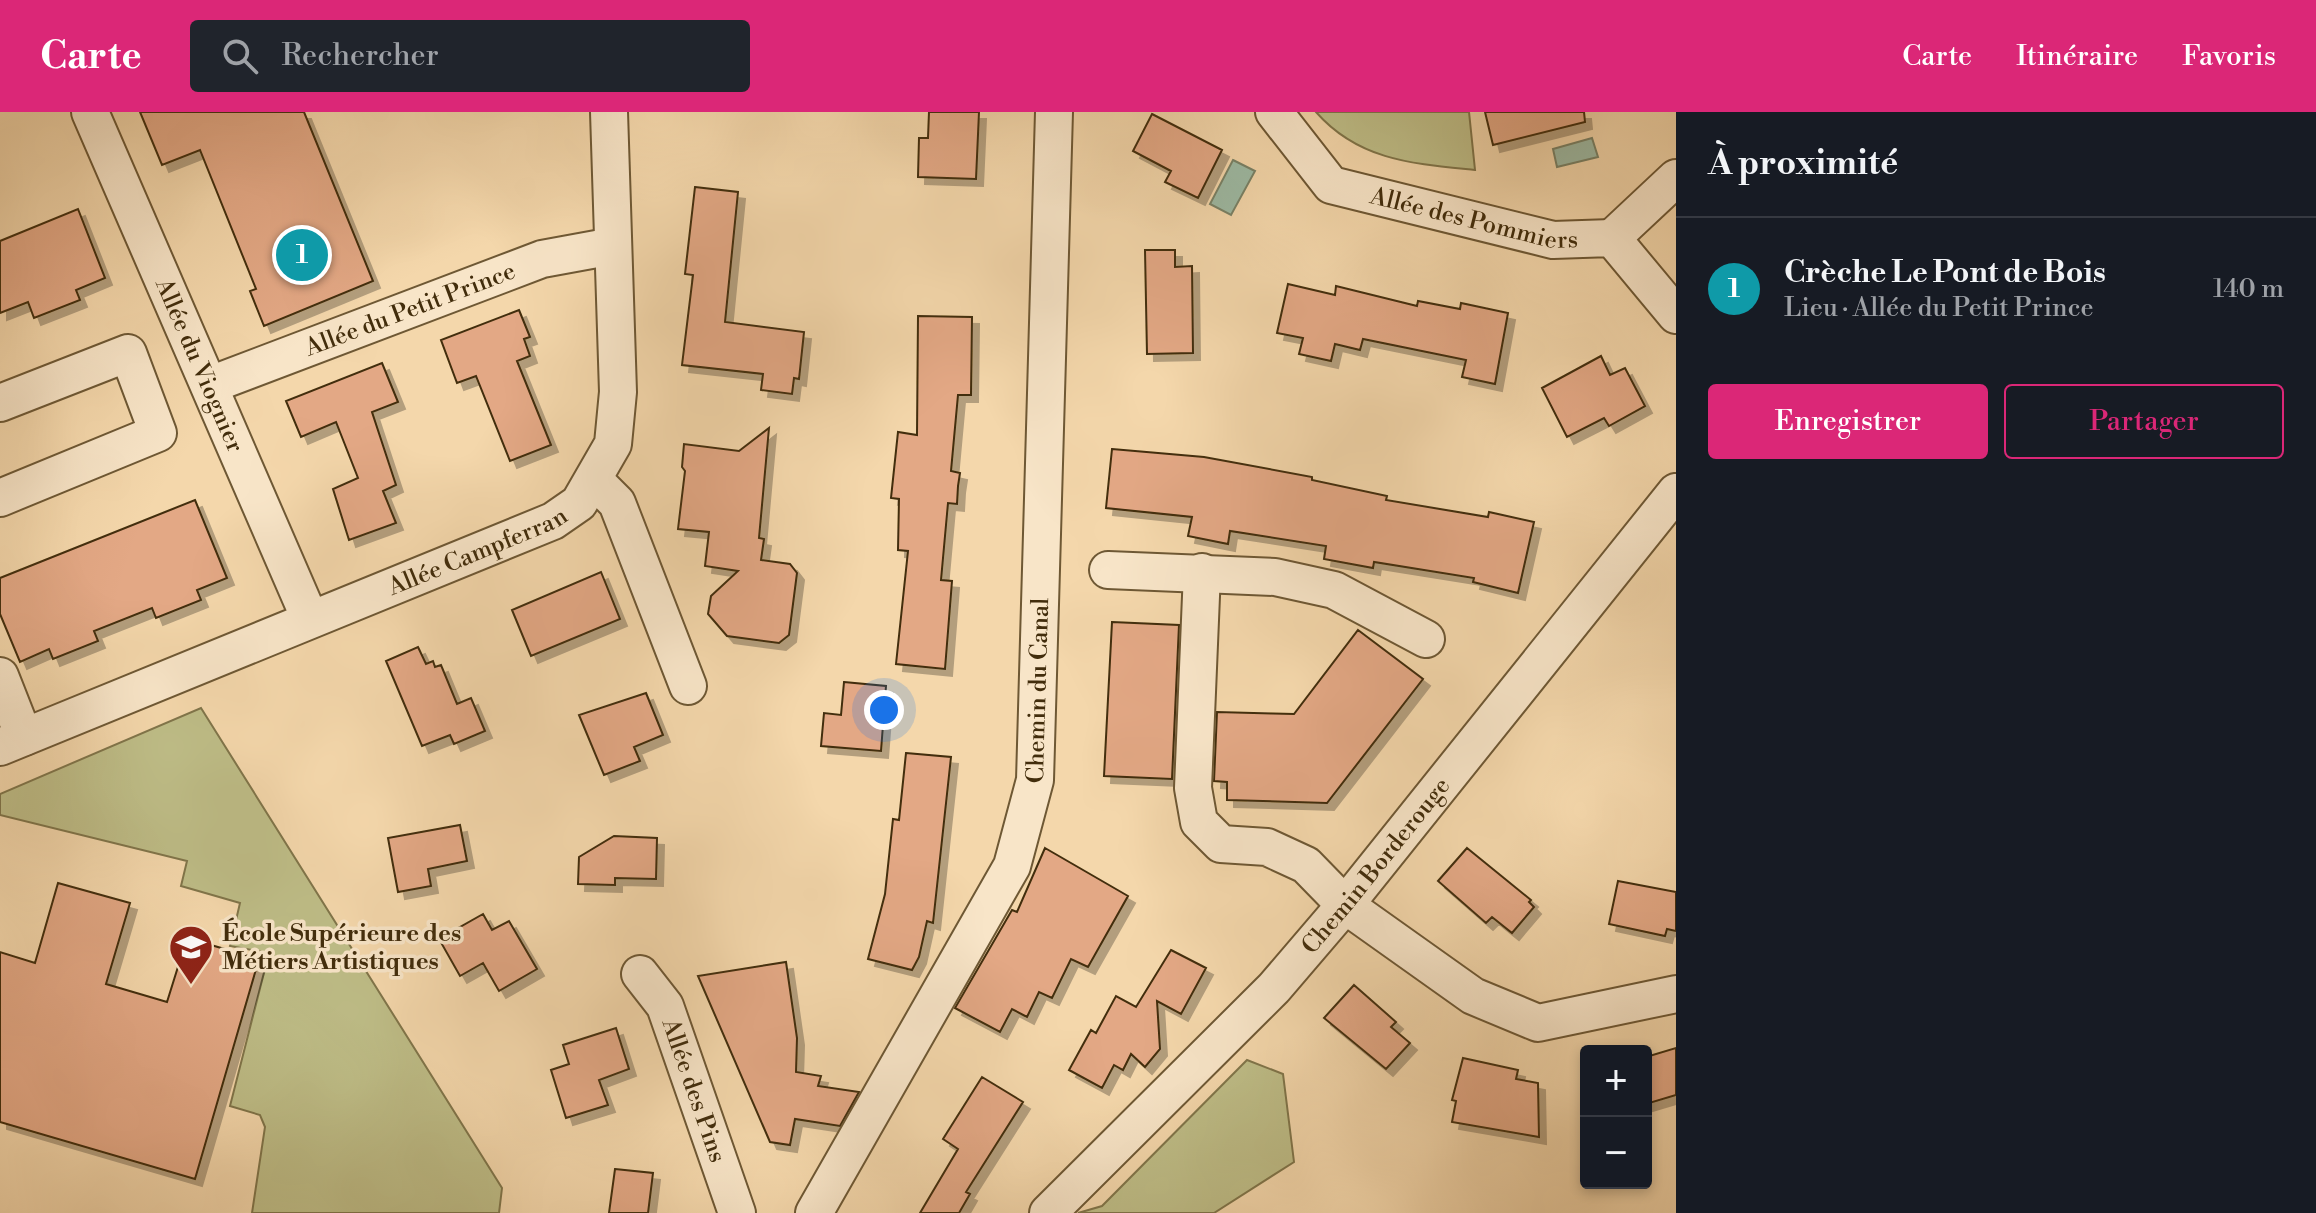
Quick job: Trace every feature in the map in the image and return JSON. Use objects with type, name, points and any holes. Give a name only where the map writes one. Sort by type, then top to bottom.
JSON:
[{"type":"street","name":"Allée du Viognier","points":[[90,112],[310,619]]},
{"type":"street","name":"Allée Campferran","points":[[12,742],[553,521],[579,503],[595,481],[613,444],[618,392],[609,112]]},
{"type":"street","name":"Chemin du Canal","points":[[814,1213],[1012,866],[1035,780],[1054,112]]},
{"type":"street","name":"Allée des Pommiers","points":[[1274,112],[1331,185],[1553,240],[1612,238],[1676,315]]},
{"type":"street","points":[[1612,238],[1676,178]]},
{"type":"street","name":"Allée du Petit Prince","points":[[210,385],[542,259],[613,246]]},
{"type":"street","points":[[0,403],[128,353],[158,433],[0,498]]},
{"type":"street","points":[[595,481],[617,503],[688,686]]},
{"type":"street","name":"Chemin Borderouge","points":[[1048,1213],[1274,988],[1345,905],[1676,492]]},
{"type":"street","points":[[1108,570],[1275,577],[1334,590],[1426,639]]},
{"type":"street","points":[[1202,572],[1193,788],[1199,822],[1221,844],[1267,847],[1306,865],[1345,905],[1473,996],[1538,1023],[1676,994]]},
{"type":"street","points":[[0,676],[12,742]]},
{"type":"street","name":"Allée des Pins","points":[[640,974],[665,1006],[737,1213]]},
{"type":"shaded area","points":[[1316,112],[1469,112],[1475,170],[1410,162],[1369,150],[1351,141]]},
{"type":"shaded area","points":[[1592,138],[1598,157],[1557,167],[1553,149]]},
{"type":"shaded area","points":[[1233,160],[1255,171],[1231,215],[1210,204]]},
{"type":"shaded area","points":[[201,708],[502,1188],[499,1213],[252,1213],[265,1127],[260,1115],[230,1106],[269,953],[230,946],[240,903],[181,886],[187,861],[0,815],[0,794]]},
{"type":"shaded area","points":[[1247,1060],[1283,1074],[1294,1162],[1214,1213],[1078,1213],[1102,1206]]},
{"type":"building","points":[[140,112],[304,112],[373,281],[264,326],[250,291],[256,289],[200,150],[162,165]]},
{"type":"building","points":[[929,112],[979,112],[976,179],[918,177],[919,138],[928,138]]},
{"type":"building","points":[[1485,112],[1584,112],[1585,122],[1493,145]]},
{"type":"building","points":[[1152,114],[1222,150],[1198,198],[1165,182],[1171,171],[1133,151]]},
{"type":"building","points":[[695,187],[738,192],[725,322],[804,332],[799,379],[794,378],[792,394],[761,390],[763,374],[682,365],[693,275],[685,274]]},
{"type":"building","points":[[78,209],[105,278],[76,290],[80,300],[34,318],[28,302],[0,313],[0,241]]},
{"type":"building","points":[[1145,250],[1175,250],[1175,267],[1192,266],[1193,353],[1147,354]]},
{"type":"building","points":[[1288,284],[1335,295],[1336,286],[1417,306],[1418,301],[1460,309],[1461,303],[1508,313],[1495,384],[1462,377],[1466,360],[1363,339],[1360,350],[1335,344],[1331,361],[1299,354],[1303,338],[1277,333]]},
{"type":"building","points":[[519,310],[530,337],[524,339],[530,356],[517,361],[551,445],[510,461],[476,376],[457,383],[441,340]]},
{"type":"building","points":[[918,316],[972,317],[971,395],[958,395],[951,471],[960,473],[957,504],[948,503],[941,580],[952,581],[945,669],[896,664],[908,551],[898,550],[899,499],[891,498],[898,432],[917,435]]},
{"type":"building","points":[[1601,356],[1610,375],[1625,368],[1645,406],[1609,426],[1604,418],[1567,437],[1542,388]]},
{"type":"building","points":[[382,363],[398,402],[372,412],[396,485],[383,491],[396,523],[349,540],[333,489],[358,478],[336,422],[301,437],[286,401]]},
{"type":"building","points":[[769,428],[759,538],[764,539],[761,560],[790,564],[797,573],[789,635],[779,643],[727,636],[708,614],[711,596],[738,571],[705,566],[709,532],[678,529],[685,471],[682,467],[684,444],[739,451]]},
{"type":"building","points":[[1112,449],[1204,457],[1312,477],[1312,480],[1387,496],[1386,500],[1488,517],[1489,512],[1534,522],[1518,593],[1473,582],[1474,578],[1374,562],[1373,568],[1324,559],[1326,546],[1230,531],[1228,544],[1188,536],[1192,517],[1106,508]]},
{"type":"building","points":[[195,500],[227,578],[197,590],[201,600],[156,618],[152,608],[94,631],[98,641],[53,659],[49,649],[20,662],[0,614],[0,578]]},
{"type":"building","points":[[601,572],[620,619],[531,656],[512,610]]},
{"type":"building","points":[[1112,622],[1179,625],[1172,779],[1104,776]]},
{"type":"building","points":[[1358,630],[1423,679],[1327,803],[1227,800],[1227,782],[1214,781],[1217,712],[1294,714]]},
{"type":"building","points":[[418,647],[426,664],[433,661],[435,667],[441,665],[457,704],[471,698],[485,731],[454,744],[450,735],[422,746],[386,661]]},
{"type":"building","points":[[844,682],[886,686],[881,751],[821,746],[824,713],[841,715]]},
{"type":"building","points":[[646,693],[663,735],[634,747],[640,761],[604,775],[579,715]]},
{"type":"building","points":[[906,753],[951,757],[933,923],[927,921],[919,957],[912,970],[868,959],[885,894],[893,819],[899,820]]},
{"type":"building","points":[[460,825],[467,861],[428,869],[431,886],[398,892],[388,838]]},
{"type":"building","points":[[614,836],[657,838],[656,879],[615,878],[615,885],[578,884],[579,857]]},
{"type":"building","points":[[1045,848],[1128,896],[1088,967],[1071,959],[1052,998],[1039,992],[1027,1017],[1012,1009],[1000,1032],[955,1008],[1012,910],[1017,912]]},
{"type":"building","points":[[1467,848],[1531,900],[1529,902],[1534,907],[1512,933],[1492,917],[1486,923],[1438,881]]},
{"type":"building","points":[[1618,881],[1676,892],[1676,931],[1667,929],[1665,936],[1609,924]]},
{"type":"building","points":[[58,883],[130,903],[106,984],[167,1002],[187,938],[259,959],[195,1179],[0,1122],[0,952],[35,963]]},
{"type":"building","points":[[483,914],[492,930],[509,921],[537,969],[499,991],[483,963],[460,976],[439,939]]},
{"type":"building","points":[[1171,950],[1206,968],[1181,1014],[1157,1001],[1160,1049],[1145,1067],[1131,1054],[1123,1070],[1114,1065],[1102,1088],[1069,1070],[1091,1030],[1096,1033],[1116,996],[1136,1007]]},
{"type":"building","points":[[786,962],[797,1038],[796,1072],[821,1076],[818,1086],[859,1092],[840,1126],[795,1119],[790,1145],[770,1142],[698,976]]},
{"type":"building","points":[[1354,985],[1396,1022],[1391,1027],[1410,1043],[1386,1069],[1324,1018]]},
{"type":"building","points":[[616,1028],[629,1069],[599,1080],[608,1105],[566,1118],[551,1070],[569,1064],[563,1045]]},
{"type":"building","points":[[1676,1048],[1676,1095],[1652,1102],[1652,1055]]},
{"type":"building","points":[[1463,1058],[1518,1070],[1516,1079],[1538,1083],[1539,1137],[1452,1122],[1456,1101],[1452,1100]]},
{"type":"building","points":[[982,1077],[1023,1102],[966,1192],[970,1194],[959,1213],[920,1213],[958,1149],[943,1139]]},
{"type":"building","points":[[615,1169],[653,1173],[648,1213],[609,1213]]},
{"type":"place","name":"Crèche Le Pont de Bois","points":[[302,255]]},
{"type":"place","name":"École Supérieure des Métiers Artistiques","points":[[191,986]]}]
